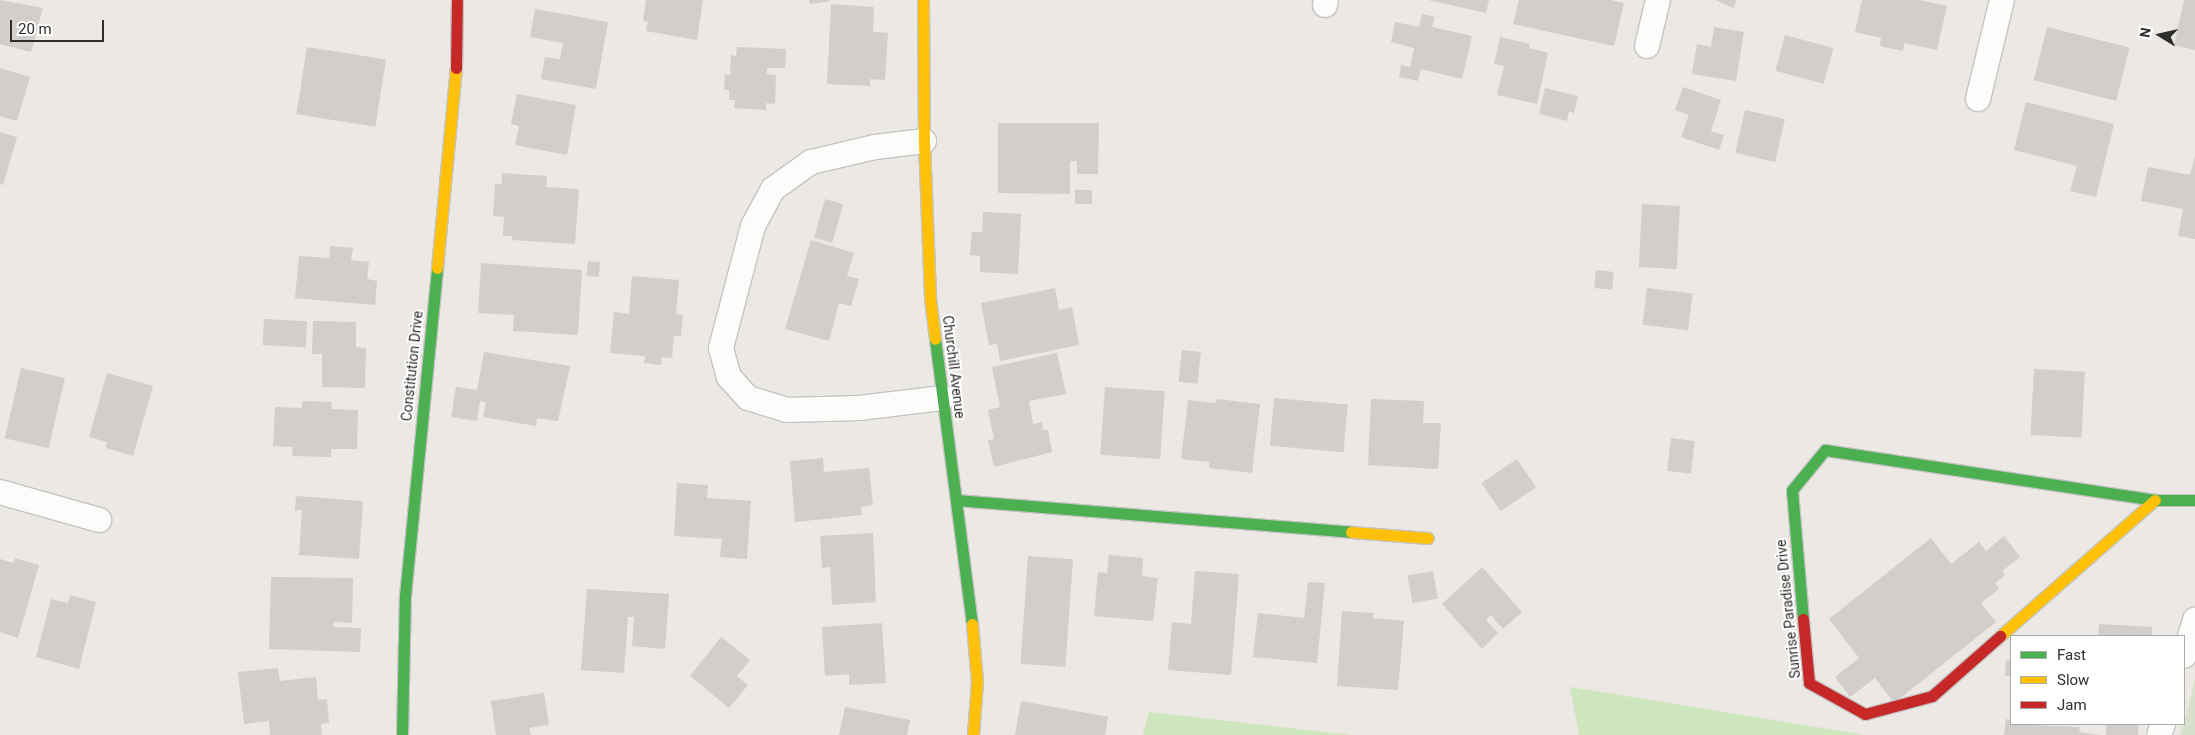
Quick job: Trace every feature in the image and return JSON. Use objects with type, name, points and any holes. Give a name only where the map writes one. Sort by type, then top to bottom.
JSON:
[{"type":"street","name":"Constitution Drive","points":[[402,735],[405,596],[456,68],[457,0]]},
{"type":"street","name":"Churchill Avenue","points":[[923,0],[924,141],[930,298],[976,672],[973,735]]},
{"type":"street","points":[[1647,46],[1658,0]]},
{"type":"street","points":[[1978,99],[2002,0]]},
{"type":"street","points":[[924,141],[875,147],[811,162],[773,189],[753,226],[721,348],[729,377],[748,398],[786,410],[859,408],[943,398]]},
{"type":"street","name":"Sunrise Paradise Drive","points":[[2155,500],[1932,696],[1865,714],[1809,683],[1792,490],[1825,450],[2155,500],[2195,500]]},
{"type":"street","points":[[0,492],[99,520]]},
{"type":"street","points":[[956,500],[1428,538]]},
{"type":"street","points":[[2185,653],[2195,620]]},
{"type":"green space","points":[[2195,679],[2195,735],[2180,735],[2185,725]]},
{"type":"green space","points":[[1570,687],[1866,735],[1579,735]]},
{"type":"green space","points":[[1149,712],[1351,735],[1143,735]]},
{"type":"building","points":[[0,0],[43,8],[31,52],[0,44]]},
{"type":"building","points":[[646,0],[703,0],[697,40],[646,31],[648,22],[643,21]]},
{"type":"building","points":[[809,0],[830,0],[830,1],[810,4]]},
{"type":"building","points":[[1428,0],[1489,0],[1486,13]]},
{"type":"building","points":[[1519,0],[1610,0],[1624,3],[1614,46],[1513,24]]},
{"type":"building","points":[[1716,0],[1737,0],[1733,8]]},
{"type":"building","points":[[1862,0],[1919,0],[1947,6],[1937,50],[1904,43],[1903,51],[1880,46],[1881,38],[1855,32]]},
{"type":"building","points":[[2184,0],[2195,0],[2195,50],[2174,45]]},
{"type":"building","points":[[831,4],[874,7],[873,32],[888,33],[885,80],[870,79],[870,86],[827,84]]},
{"type":"building","points":[[535,9],[608,22],[596,89],[541,79],[545,57],[560,59],[563,43],[530,37]]},
{"type":"building","points":[[1422,14],[1435,17],[1432,27],[1472,36],[1462,79],[1421,69],[1418,81],[1399,77],[1401,65],[1410,67],[1414,48],[1391,42],[1395,22],[1419,27]]},
{"type":"building","points":[[1714,27],[1744,32],[1736,81],[1692,74],[1697,44],[1711,47]]},
{"type":"building","points":[[2047,27],[2129,48],[2116,101],[2034,80]]},
{"type":"building","points":[[1785,35],[1833,48],[1824,84],[1775,71]]},
{"type":"building","points":[[1500,37],[1530,44],[1529,48],[1548,53],[1537,104],[1497,95],[1504,66],[1494,64]]},
{"type":"building","points":[[307,47],[386,60],[375,127],[296,114]]},
{"type":"building","points":[[737,47],[786,49],[785,68],[767,68],[767,74],[776,75],[775,104],[766,103],[766,110],[734,108],[735,100],[729,100],[729,90],[724,90],[725,75],[730,75],[731,55],[736,56]]},
{"type":"building","points":[[0,68],[30,77],[17,121],[0,116]]},
{"type":"building","points":[[1683,87],[1721,100],[1711,131],[1724,135],[1719,150],[1681,137],[1689,115],[1675,110]]},
{"type":"building","points":[[1545,88],[1578,96],[1574,113],[1569,111],[1567,121],[1539,114]]},
{"type":"building","points":[[517,94],[576,105],[567,155],[515,145],[519,126],[511,124]]},
{"type":"building","points":[[2026,102],[2114,124],[2096,197],[2070,191],[2077,166],[2014,150]]},
{"type":"building","points":[[1745,110],[1785,119],[1775,162],[1735,153]]},
{"type":"building","points":[[998,123],[1099,123],[1098,174],[1077,174],[1077,161],[1070,161],[1070,194],[998,193]]},
{"type":"building","points":[[0,132],[17,137],[3,185],[0,184]]},
{"type":"building","points":[[2195,155],[2195,239],[2178,236],[2183,209],[2141,201],[2148,167],[2190,175]]},
{"type":"building","points":[[502,173],[547,176],[546,187],[579,189],[575,244],[512,240],[512,236],[503,236],[504,217],[493,216],[495,184],[502,184]]},
{"type":"building","points":[[1075,190],[1092,190],[1092,204],[1075,204]]},
{"type":"building","points":[[825,199],[843,204],[832,243],[814,237]]},
{"type":"building","points":[[1642,204],[1680,206],[1677,269],[1639,267]]},
{"type":"building","points":[[983,212],[1021,214],[1018,274],[980,272],[980,256],[970,255],[972,232],[982,232]]},
{"type":"building","points":[[811,240],[854,253],[847,276],[859,279],[851,306],[839,303],[829,341],[785,329]]},
{"type":"building","points":[[330,246],[353,248],[351,260],[369,262],[367,279],[377,281],[375,305],[295,298],[299,256],[329,258]]},
{"type":"building","points":[[588,261],[600,262],[599,277],[587,276]]},
{"type":"building","points":[[481,263],[582,270],[578,335],[513,331],[514,315],[478,313]]},
{"type":"building","points":[[1596,270],[1614,272],[1612,290],[1594,288]]},
{"type":"building","points":[[632,276],[679,280],[676,314],[683,315],[681,336],[674,336],[672,358],[662,357],[661,365],[644,363],[645,356],[610,353],[614,312],[629,314]]},
{"type":"building","points":[[1055,288],[1059,310],[1072,307],[1079,345],[1000,361],[997,344],[989,345],[981,303]]},
{"type":"building","points":[[1647,288],[1693,294],[1688,330],[1642,325]]},
{"type":"building","points":[[264,319],[307,321],[306,347],[263,345]]},
{"type":"building","points":[[313,321],[356,322],[356,347],[366,348],[365,388],[322,387],[322,354],[312,354]]},
{"type":"building","points":[[1182,350],[1201,352],[1198,384],[1179,382]]},
{"type":"building","points":[[484,352],[570,366],[558,421],[537,418],[536,426],[483,417],[486,402],[480,401],[477,421],[451,417],[456,387],[477,390]]},
{"type":"building","points":[[1057,353],[1066,394],[1029,401],[1033,424],[1042,422],[1043,430],[1048,430],[1052,452],[994,467],[988,440],[994,439],[988,410],[1000,407],[992,367]]},
{"type":"building","points":[[21,368],[65,378],[49,448],[5,438]]},
{"type":"building","points":[[2034,369],[2085,372],[2081,438],[2031,435]]},
{"type":"building","points":[[107,373],[153,386],[133,456],[106,448],[107,442],[89,437]]},
{"type":"building","points":[[1105,387],[1165,391],[1160,459],[1100,455]]},
{"type":"building","points":[[1274,398],[1348,404],[1344,452],[1270,446]]},
{"type":"building","points":[[1217,399],[1260,404],[1252,473],[1209,468],[1209,462],[1181,459],[1188,400],[1216,403]]},
{"type":"building","points":[[1371,399],[1424,401],[1423,423],[1441,423],[1438,469],[1368,465]]},
{"type":"building","points":[[302,401],[332,402],[331,409],[358,410],[357,449],[331,449],[331,457],[292,456],[293,447],[273,446],[275,407],[302,408]]},
{"type":"building","points":[[1671,438],[1695,441],[1691,474],[1667,471]]},
{"type":"building","points":[[823,458],[824,472],[869,468],[873,505],[861,507],[862,515],[795,522],[790,461]]},
{"type":"building","points":[[1517,459],[1536,487],[1500,511],[1481,483]]},
{"type":"building","points":[[677,483],[708,485],[707,498],[751,501],[747,559],[720,557],[722,539],[674,536]]},
{"type":"building","points":[[296,496],[363,501],[359,559],[299,555],[302,510],[295,510]]},
{"type":"building","points":[[873,533],[876,602],[832,605],[830,567],[822,568],[820,536]]},
{"type":"building","points":[[2004,536],[2020,557],[2002,571],[2005,575],[1995,583],[1999,589],[1981,603],[1996,622],[1894,703],[1875,678],[1850,697],[1835,677],[1859,658],[1829,619],[1931,538],[1951,564],[1979,542],[1986,551]]},
{"type":"building","points":[[1109,555],[1143,558],[1142,576],[1158,578],[1153,621],[1094,616],[1098,572],[1107,573]]},
{"type":"building","points":[[1028,556],[1073,559],[1065,667],[1020,664]]},
{"type":"building","points":[[15,558],[39,565],[18,638],[0,632],[0,559],[14,563]]},
{"type":"building","points":[[1482,567],[1522,612],[1503,629],[1491,615],[1486,620],[1498,633],[1482,649],[1442,604]]},
{"type":"building","points":[[1195,571],[1239,574],[1231,675],[1168,670],[1172,622],[1191,624]]},
{"type":"building","points":[[1433,571],[1438,599],[1412,603],[1407,576]]},
{"type":"building","points":[[271,577],[353,578],[352,623],[333,622],[334,627],[361,628],[360,652],[269,649]]},
{"type":"building","points":[[1308,582],[1325,583],[1317,663],[1253,657],[1258,613],[1304,618]]},
{"type":"building","points":[[587,589],[669,594],[665,649],[632,646],[634,617],[628,617],[624,673],[581,670]]},
{"type":"building","points":[[70,595],[96,602],[79,669],[36,657],[51,599],[68,603]]},
{"type":"building","points":[[1342,611],[1373,613],[1373,618],[1404,621],[1398,690],[1337,686]]},
{"type":"building","points":[[882,623],[886,683],[849,685],[849,674],[825,676],[822,627]]},
{"type":"building","points":[[2099,624],[2152,627],[2152,635],[2098,635]]},
{"type":"building","points":[[721,637],[750,660],[737,676],[748,685],[729,708],[690,676]]},
{"type":"building","points":[[2006,660],[2010,661],[2010,676],[2005,676]]},
{"type":"building","points":[[278,668],[280,681],[316,677],[318,700],[327,699],[329,723],[321,724],[322,735],[270,735],[269,721],[244,724],[238,672]]},
{"type":"building","points":[[544,693],[549,725],[529,728],[531,735],[496,735],[491,701]]},
{"type":"building","points":[[1021,701],[1108,717],[1105,735],[1015,735]]},
{"type":"building","points":[[845,707],[910,720],[907,735],[839,735]]},
{"type":"building","points":[[2006,719],[2010,720],[2010,725],[2080,727],[2079,732],[2100,735],[2004,735]]},
{"type":"building","points":[[2106,725],[2138,725],[2138,735],[2106,735]]},
{"type":"traffic: fast","points":[[402,735],[405,596],[437,268]]},
{"type":"traffic: fast","points":[[935,339],[972,624]]},
{"type":"traffic: fast","points":[[1803,619],[1792,490],[1825,450],[2155,500],[2195,500]]},
{"type":"traffic: fast","points":[[956,500],[1351,532]]},
{"type":"traffic: slow","points":[[923,0],[924,141],[930,298],[935,339]]},
{"type":"traffic: slow","points":[[437,268],[456,68]]},
{"type":"traffic: slow","points":[[2000,636],[2155,500]]},
{"type":"traffic: slow","points":[[1351,532],[1428,538]]},
{"type":"traffic: slow","points":[[972,624],[977,681],[973,735]]},
{"type":"traffic: jam","points":[[456,68],[457,0]]},
{"type":"traffic: jam","points":[[1803,619],[1809,683],[1865,714],[1932,696],[2000,636]]}]
